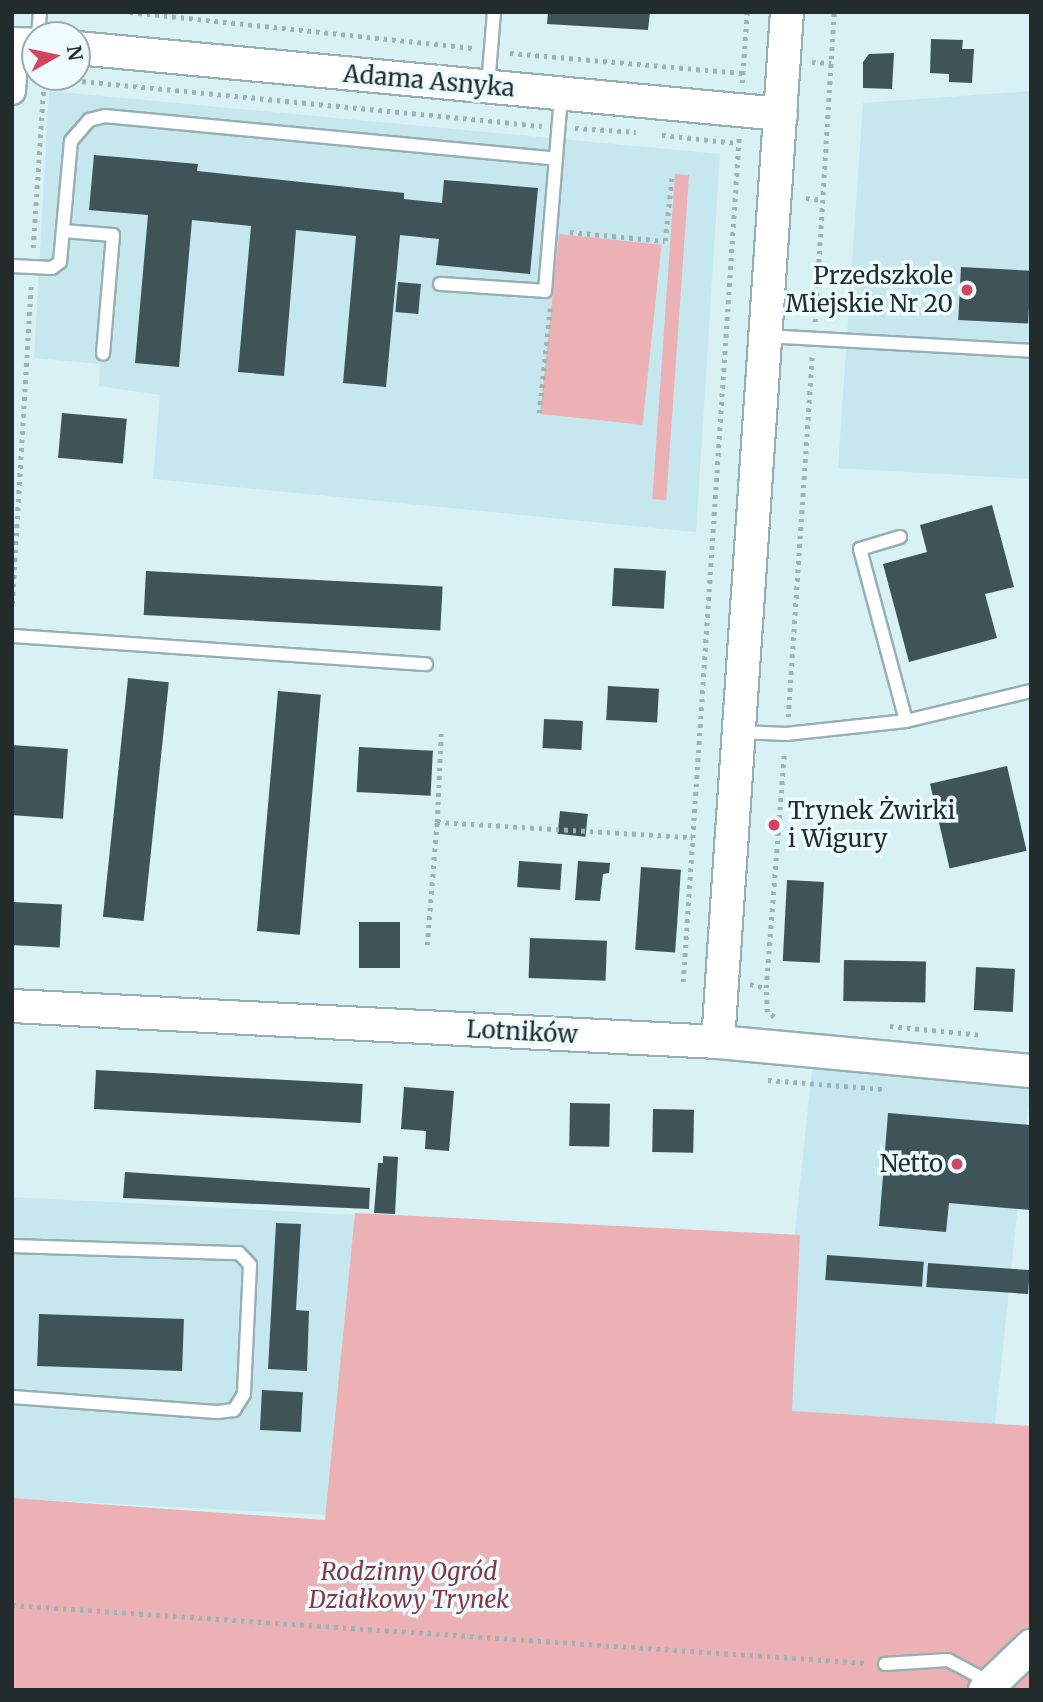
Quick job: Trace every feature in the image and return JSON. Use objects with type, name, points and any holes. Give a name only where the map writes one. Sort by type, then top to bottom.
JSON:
[{"type":"street","points":[[718,1042],[787,12]]},
{"type":"street","name":"Adama Asnyka","points":[[91,49],[561,94],[739,128],[781,114]]},
{"type":"street","points":[[12,91],[21,57]]},
{"type":"street","name":"Lotników","points":[[12,1006],[718,1042],[1031,1071]]},
{"type":"street","points":[[989,1686],[1031,1646]]},
{"type":"lane","points":[[488,86],[494,12]]},
{"type":"lane","points":[[440,284],[545,291],[561,94]]},
{"type":"lane","points":[[12,266],[52,268],[60,262],[71,141],[89,120],[105,116],[556,159]]},
{"type":"lane","points":[[63,231],[113,235],[103,354]]},
{"type":"lane","points":[[765,335],[1031,351]]},
{"type":"lane","points":[[900,537],[860,549],[906,721]]},
{"type":"lane","points":[[12,636],[426,664]]},
{"type":"lane","points":[[739,732],[786,734],[906,721],[1031,691]]},
{"type":"lane","points":[[12,1246],[239,1253],[250,1265],[244,1394],[234,1410],[217,1412],[12,1397]]},
{"type":"lane","points":[[886,1664],[948,1660],[989,1686]]},
{"type":"path","points":[[130,12],[491,51],[742,74]]},
{"type":"path","points":[[683,982],[747,12]]},
{"type":"path","points":[[782,1018],[767,1012],[766,988],[814,338],[834,12]]},
{"type":"path","points":[[744,58],[755,55]]},
{"type":"path","points":[[804,61],[831,64]]},
{"type":"path","points":[[91,82],[559,127],[739,128]]},
{"type":"path","points":[[12,604],[41,91]]},
{"type":"path","points":[[570,232],[665,241],[672,175]]},
{"type":"path","points":[[735,198],[741,195]]},
{"type":"path","points":[[806,198],[822,200]]},
{"type":"path","points":[[427,945],[441,733]]},
{"type":"path","points":[[436,822],[693,837]]},
{"type":"path","points":[[747,983],[766,988]]},
{"type":"path","points":[[881,1025],[989,1035]]},
{"type":"path","points":[[12,1605],[886,1664]]},
{"type":"shaded area","points":[[49,91],[720,154],[696,532],[153,479],[160,395],[99,386],[100,364],[34,358]]},
{"type":"shaded area","points":[[1031,91],[1031,479],[838,468],[863,103]]},
{"type":"shaded area","points":[[813,1060],[1031,1083],[994,1433],[776,1410]]},
{"type":"shaded area","points":[[12,1197],[355,1215],[339,1516],[12,1498]]},
{"type":"green space","points":[[675,174],[689,175],[666,500],[652,499]]},
{"type":"green space","points":[[559,234],[661,245],[643,425],[540,414]]},
{"type":"green space","name":"Rodzinny Ogród Działkowy Trynek","points":[[355,1213],[800,1235],[792,1411],[1031,1426],[1031,1690],[12,1690],[12,1498],[325,1520]]},
{"type":"building","points":[[548,12],[650,12],[648,30],[547,24]]},
{"type":"building","points":[[931,39],[963,40],[962,49],[974,49],[972,83],[949,82],[949,74],[930,73]]},
{"type":"building","points":[[894,53],[892,89],[863,88],[863,62],[869,54]]},
{"type":"building","points":[[94,155],[198,164],[197,171],[404,193],[404,199],[442,203],[444,180],[538,188],[530,274],[436,265],[439,239],[400,235],[386,387],[343,383],[356,236],[296,230],[284,376],[238,372],[251,226],[192,220],[179,367],[135,363],[148,215],[89,210]]},
{"type":"building","points":[[961,267],[1031,271],[1028,324],[958,320]]},
{"type":"building","points":[[398,282],[421,284],[418,314],[395,312]]},
{"type":"building","points":[[62,413],[127,419],[123,463],[58,458]]},
{"type":"building","points":[[992,505],[1014,587],[985,594],[997,638],[909,662],[883,564],[927,552],[920,525]]},
{"type":"building","points":[[614,568],[666,571],[664,609],[612,606]]},
{"type":"building","points":[[146,571],[443,587],[440,630],[144,615]]},
{"type":"building","points":[[128,678],[169,682],[144,921],[103,917]]},
{"type":"building","points":[[608,686],[659,689],[657,723],[606,720]]},
{"type":"building","points":[[278,691],[321,695],[300,935],[257,931]]},
{"type":"building","points":[[544,719],[583,721],[581,750],[542,748]]},
{"type":"building","points":[[12,745],[68,749],[63,819],[12,815]]},
{"type":"building","points":[[359,747],[433,751],[431,796],[357,792]]},
{"type":"building","points":[[1007,766],[1027,851],[950,869],[930,784]]},
{"type":"building","points":[[560,811],[588,814],[585,837],[558,834]]},
{"type":"building","points":[[519,861],[562,864],[560,890],[517,887]]},
{"type":"building","points":[[578,861],[610,863],[609,873],[603,874],[600,901],[575,900]]},
{"type":"building","points":[[641,867],[681,870],[675,953],[635,950]]},
{"type":"building","points":[[787,880],[824,882],[820,963],[783,961]]},
{"type":"building","points":[[12,902],[62,905],[60,948],[12,945]]},
{"type":"building","points":[[359,922],[400,922],[400,968],[359,968]]},
{"type":"building","points":[[530,938],[607,941],[606,981],[529,978]]},
{"type":"building","points":[[844,960],[926,961],[925,1002],[843,1001]]},
{"type":"building","points":[[976,967],[1015,969],[1013,1012],[974,1010]]},
{"type":"building","points":[[96,1070],[363,1084],[361,1123],[94,1109]]},
{"type":"building","points":[[404,1087],[454,1091],[449,1151],[425,1149],[426,1131],[401,1129]]},
{"type":"building","points":[[570,1103],[610,1104],[609,1147],[569,1146]]},
{"type":"building","points":[[653,1109],[694,1110],[693,1153],[652,1152]]},
{"type":"building","name":"Netto","points":[[888,1113],[1031,1125],[1031,1210],[949,1203],[946,1232],[879,1226]]},
{"type":"building","points":[[383,1156],[398,1157],[395,1214],[374,1213],[378,1163],[383,1163]]},
{"type":"building","points":[[125,1172],[370,1188],[369,1209],[123,1198]]},
{"type":"building","points":[[276,1223],[301,1224],[296,1310],[309,1311],[307,1371],[268,1369]]},
{"type":"building","points":[[827,1255],[924,1262],[922,1287],[825,1280]]},
{"type":"building","points":[[928,1263],[1030,1270],[1028,1294],[926,1287]]},
{"type":"building","points":[[39,1314],[184,1319],[182,1371],[37,1366]]},
{"type":"building","points":[[262,1390],[303,1392],[301,1432],[260,1430]]},
{"type":"place","name":"Przedszkole Miejskie Nr 20","points":[[967,290]]},
{"type":"place","name":"Trynek Żwirki i Wigury","points":[[774,825]]},
{"type":"place","name":"Netto","points":[[957,1164]]}]
